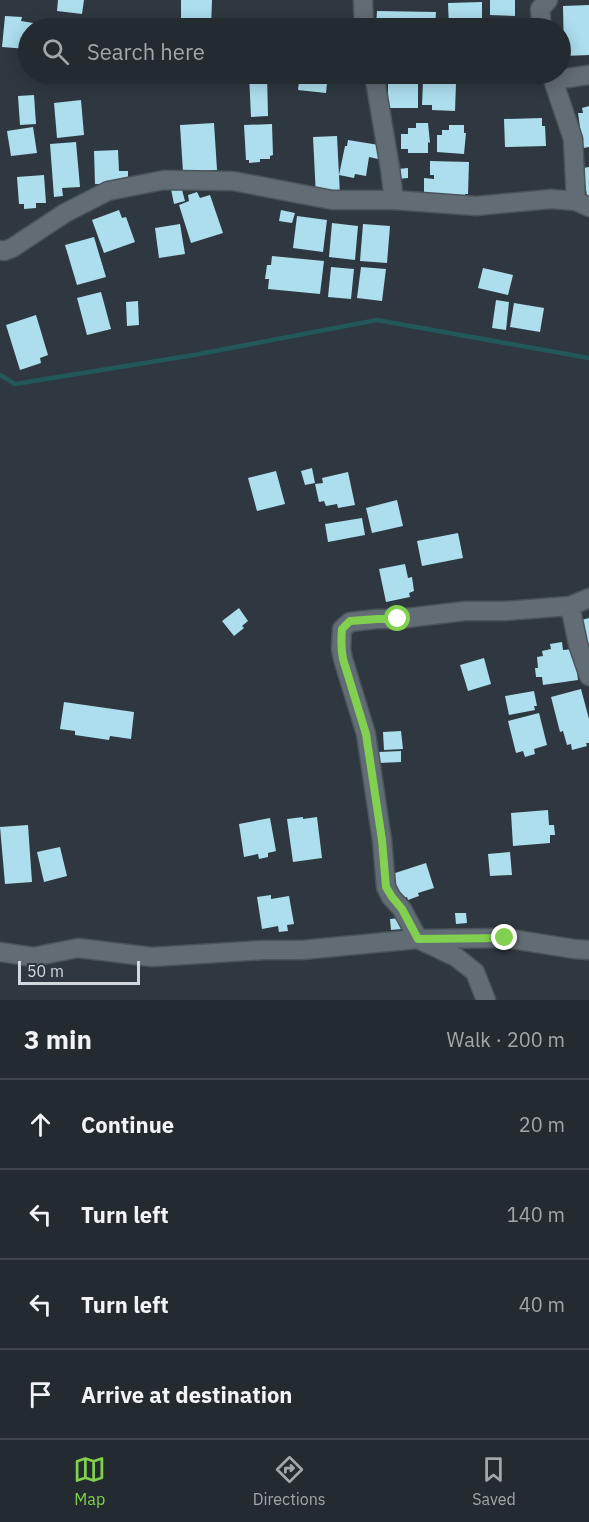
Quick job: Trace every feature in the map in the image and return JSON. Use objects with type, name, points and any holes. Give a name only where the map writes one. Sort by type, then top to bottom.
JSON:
[{"type":"street","points":[[363,0],[363,18]]},
{"type":"street","points":[[541,18],[540,9],[548,0]]},
{"type":"street","points":[[571,76],[589,75]]},
{"type":"street","points":[[376,84],[394,200]]},
{"type":"street","points":[[0,250],[12,248],[65,213],[108,191],[164,180],[233,182],[332,200],[394,200],[476,206],[551,199],[583,204],[573,139],[554,84]]},
{"type":"street","points":[[486,1000],[475,972],[456,957],[418,939],[402,909],[386,887],[382,840],[366,734],[343,659],[342,629],[350,621],[398,619],[465,611],[505,611],[570,606],[589,598]]},
{"type":"street","points":[[570,606],[578,644],[589,676]]},
{"type":"street","points":[[0,952],[33,957],[78,948],[152,957],[302,950],[418,939],[505,938],[574,950],[589,950]]},
{"type":"building","points":[[58,0],[84,0],[82,14],[57,11]]},
{"type":"building","points":[[181,0],[212,0],[211,18],[181,18]]},
{"type":"building","points":[[490,0],[515,0],[515,16],[490,15]]},
{"type":"building","points":[[482,2],[482,18],[449,18],[448,3]]},
{"type":"building","points":[[589,5],[589,55],[571,56],[571,18],[563,18],[563,6]]},
{"type":"building","points":[[377,11],[436,12],[436,18],[377,18]]},
{"type":"building","points":[[5,16],[22,17],[18,18],[18,48],[2,47]]},
{"type":"building","points":[[249,84],[267,84],[268,116],[251,117]]},
{"type":"building","points":[[299,84],[327,84],[326,93],[298,90]]},
{"type":"building","points":[[388,84],[418,84],[418,108],[388,108]]},
{"type":"building","points":[[423,84],[456,84],[455,111],[432,110],[432,105],[422,105]]},
{"type":"building","points":[[34,95],[36,124],[20,125],[18,96]]},
{"type":"building","points":[[81,100],[84,135],[57,138],[54,103]]},
{"type":"building","points":[[589,106],[589,147],[583,148],[578,113],[583,113],[582,108]]},
{"type":"building","points":[[542,118],[542,126],[545,126],[546,146],[505,147],[504,119]]},
{"type":"building","points":[[214,123],[217,170],[183,172],[180,125]]},
{"type":"building","points":[[416,123],[428,123],[430,143],[428,142],[428,153],[408,153],[408,149],[401,149],[401,134],[408,134],[408,128],[416,128]]},
{"type":"building","points":[[272,124],[273,155],[270,159],[260,159],[260,162],[249,163],[249,160],[246,160],[244,125]]},
{"type":"building","points":[[449,125],[464,125],[464,133],[466,133],[464,154],[437,152],[437,135],[442,135],[442,130],[449,130]]},
{"type":"building","points":[[33,127],[37,153],[11,156],[7,131]]},
{"type":"building","points":[[337,136],[340,195],[316,196],[313,137]]},
{"type":"building","points":[[348,140],[379,145],[378,159],[369,157],[366,176],[355,174],[354,178],[339,175]]},
{"type":"building","points":[[76,142],[80,187],[62,188],[63,196],[54,197],[50,144]]},
{"type":"building","points":[[118,150],[119,171],[128,171],[128,183],[110,180],[110,184],[95,184],[94,151]]},
{"type":"building","points":[[430,161],[469,162],[468,194],[465,194],[465,200],[436,199],[436,194],[424,194],[424,178],[434,179],[434,175],[430,175]]},
{"type":"building","points":[[589,167],[589,196],[587,196],[583,168]]},
{"type":"building","points":[[408,168],[408,178],[398,179],[398,169]]},
{"type":"building","points":[[44,175],[46,203],[36,203],[36,208],[24,209],[24,204],[19,204],[17,177]]},
{"type":"building","points":[[181,186],[185,201],[174,204],[171,189]]},
{"type":"building","points":[[197,192],[200,198],[210,195],[223,233],[191,243],[179,205],[189,201],[188,195]]},
{"type":"building","points":[[119,210],[122,218],[126,217],[135,242],[104,253],[92,220]]},
{"type":"building","points":[[281,210],[295,213],[292,223],[279,221]]},
{"type":"building","points":[[297,216],[327,220],[323,252],[293,248]]},
{"type":"building","points":[[332,223],[358,226],[355,260],[329,257]]},
{"type":"building","points":[[180,224],[185,254],[159,258],[155,228]]},
{"type":"building","points":[[363,224],[390,226],[387,263],[360,261]]},
{"type":"building","points":[[94,237],[106,277],[77,285],[65,245]]},
{"type":"building","points":[[272,256],[324,261],[320,294],[268,289],[269,279],[265,279],[267,265],[271,265]]},
{"type":"building","points":[[331,267],[354,269],[351,299],[328,297]]},
{"type":"building","points":[[361,267],[386,269],[382,301],[357,298]]},
{"type":"building","points":[[483,268],[513,275],[508,295],[478,288]]},
{"type":"building","points":[[101,292],[111,329],[87,335],[77,298]]},
{"type":"building","points":[[496,300],[509,302],[506,330],[492,328]]},
{"type":"building","points":[[138,301],[139,325],[127,326],[126,302]]},
{"type":"building","points":[[514,303],[544,308],[540,332],[510,327]]},
{"type":"building","points":[[36,315],[48,355],[40,358],[41,363],[20,370],[6,325]]},
{"type":"building","points":[[312,468],[315,483],[305,485],[301,471]]},
{"type":"building","points":[[276,471],[285,504],[257,511],[248,478]]},
{"type":"building","points":[[348,472],[355,505],[338,508],[337,504],[326,506],[324,501],[319,502],[315,484],[323,483],[322,478]]},
{"type":"building","points":[[397,500],[403,526],[372,533],[366,508]]},
{"type":"building","points":[[362,518],[365,535],[328,542],[325,524]]},
{"type":"building","points":[[458,533],[463,558],[422,566],[417,541]]},
{"type":"building","points":[[405,564],[408,578],[412,577],[414,591],[409,593],[410,597],[386,602],[379,569]]},
{"type":"building","points":[[239,608],[248,621],[242,626],[244,628],[234,636],[222,621]]},
{"type":"building","points":[[589,618],[589,663],[578,621]]},
{"type":"building","points":[[562,642],[563,650],[574,649],[578,680],[543,685],[542,677],[536,677],[537,657],[543,656],[542,651],[551,649],[550,644]]},
{"type":"building","points":[[484,658],[491,684],[468,691],[460,665]]},
{"type":"building","points":[[581,689],[589,719],[589,743],[586,743],[587,746],[572,750],[571,744],[567,745],[563,731],[560,732],[551,697]]},
{"type":"building","points":[[534,691],[537,706],[534,706],[535,710],[509,715],[505,696]]},
{"type":"building","points":[[64,702],[134,712],[131,739],[110,736],[109,740],[75,735],[75,731],[60,729]]},
{"type":"building","points":[[539,713],[547,745],[534,749],[535,754],[525,757],[523,751],[516,753],[508,721]]},
{"type":"building","points":[[401,731],[403,749],[384,750],[383,732]]},
{"type":"building","points":[[401,751],[401,762],[379,763],[379,752]]},
{"type":"building","points":[[548,810],[549,825],[554,825],[555,835],[550,835],[550,843],[513,846],[511,813]]},
{"type":"building","points":[[303,817],[303,819],[317,817],[322,858],[293,862],[287,819]]},
{"type":"building","points":[[270,818],[276,851],[268,853],[268,857],[259,859],[258,854],[244,857],[239,824]]},
{"type":"building","points":[[28,825],[32,882],[5,884],[0,827]]},
{"type":"building","points":[[60,847],[67,876],[44,882],[37,852]]},
{"type":"building","points":[[510,852],[512,875],[490,876],[488,854]]},
{"type":"building","points":[[426,863],[434,888],[418,893],[419,896],[408,900],[407,897],[397,900],[389,875]]},
{"type":"building","points":[[271,895],[271,899],[289,896],[294,924],[287,925],[288,931],[279,932],[278,926],[262,929],[257,897]]},
{"type":"building","points":[[455,913],[466,913],[467,923],[456,924]]},
{"type":"building","points":[[400,918],[401,929],[391,930],[390,919]]},
{"type":"waterway","points":[[0,375],[15,384],[194,355],[377,320],[589,358]]},
{"type":"route","points":[[398,619],[350,621],[342,629],[341,639],[343,659],[366,734],[382,840],[386,887],[402,909],[418,939],[505,938]]}]
